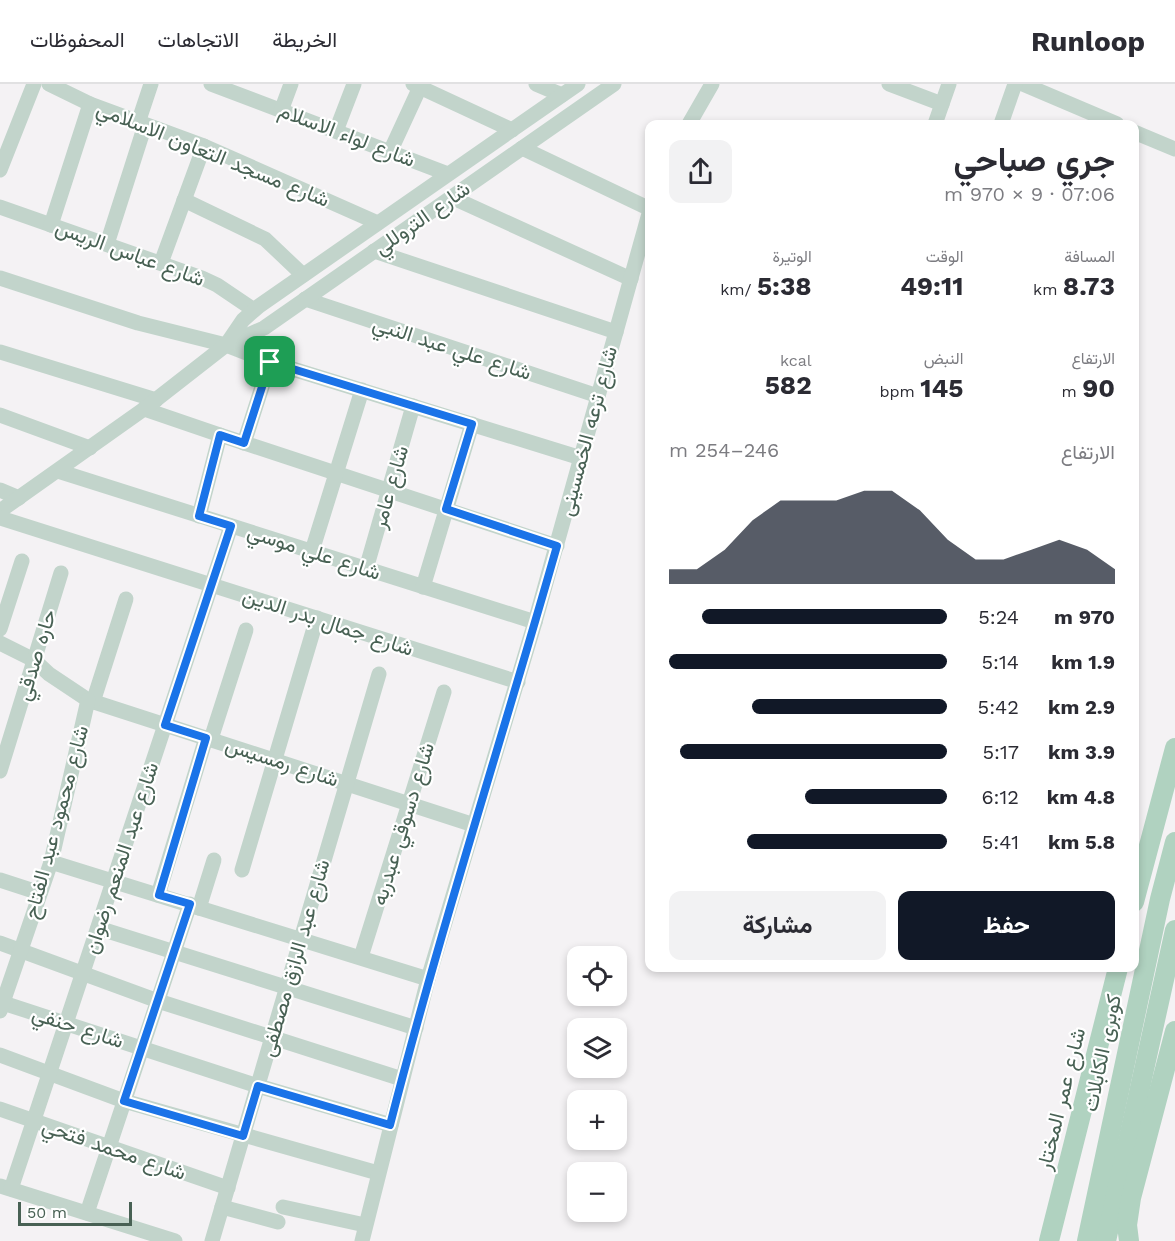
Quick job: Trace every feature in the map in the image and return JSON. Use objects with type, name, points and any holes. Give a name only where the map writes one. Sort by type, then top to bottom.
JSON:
[{"type":"main road","points":[[1139,883],[1175,748]]},
{"type":"main road","name":"كوبرى الكابلات","points":[[1110,1235],[1160,899],[1175,842]]},
{"type":"main road","name":"كوبرى الكابلات","points":[[1110,1235],[1175,930]]},
{"type":"main road","name":"شارع عمر المختار","points":[[1054,1236],[1117,972]]},
{"type":"main road","points":[[1110,1235],[1131,1198],[1175,1031]]},
{"type":"street","points":[[0,170],[34,84]]},
{"type":"street","name":"شارع مسجد التعاون الاسلامي","points":[[49,84],[90,104],[204,146],[378,223]]},
{"type":"street","points":[[107,244],[142,124],[151,84]]},
{"type":"street","name":"شارع لواء الاسلام","points":[[211,84],[232,88],[281,111],[448,174]]},
{"type":"street","points":[[281,111],[291,84]]},
{"type":"street","points":[[336,131],[354,84]]},
{"type":"street","points":[[536,84],[562,95]]},
{"type":"street","name":"شارع التروللي","points":[[226,345],[243,320],[254,310],[578,84]]},
{"type":"street","name":"شارع التروللي","points":[[0,511],[150,405],[226,345],[264,328],[614,84]]},
{"type":"street","points":[[691,120],[712,84]]},
{"type":"street","points":[[889,84],[942,104]]},
{"type":"street","points":[[936,120],[949,84]]},
{"type":"street","points":[[1002,120],[1015,84]]},
{"type":"street","points":[[1023,84],[1108,120]]},
{"type":"street","points":[[390,152],[416,86],[512,130]]},
{"type":"street","points":[[51,225],[90,104]]},
{"type":"street","points":[[1139,134],[1175,149]]},
{"type":"street","points":[[161,263],[204,146]]},
{"type":"street","points":[[522,148],[645,208]]},
{"type":"street","points":[[451,197],[630,279]]},
{"type":"street","points":[[184,200],[266,239],[303,276]]},
{"type":"street","name":"شارع عباس الريس","points":[[0,207],[218,285],[254,310]]},
{"type":"street","name":"شارع ترعه الخمسينى","points":[[362,1241],[428,979],[518,682],[645,227]]},
{"type":"street","points":[[374,251],[616,332]]},
{"type":"street","points":[[0,278],[138,323],[226,345],[270,362],[581,458]]},
{"type":"street","name":"شارع علي عبد النبي","points":[[305,299],[598,396]]},
{"type":"street","points":[[0,352],[150,405],[220,435],[557,546]]},
{"type":"street","points":[[244,443],[270,362]]},
{"type":"street","points":[[312,551],[362,390]]},
{"type":"street","name":"شارع عامر","points":[[366,569],[413,406]]},
{"type":"street","points":[[0,416],[90,448]]},
{"type":"street","points":[[423,587],[472,424]]},
{"type":"street","points":[[199,516],[220,435]]},
{"type":"street","name":"شارع علي موسي","points":[[58,471],[535,622]]},
{"type":"street","points":[[0,490],[19,498]]},
{"type":"street","name":"شارع جمال بدر الدين","points":[[0,518],[518,682]]},
{"type":"street","name":"شارع عبد المنعم رضوان","points":[[6,1187],[34,1121],[50,1074],[231,526]]},
{"type":"street","points":[[0,629],[22,561]]},
{"type":"street","name":"حاره صدقي","points":[[0,771],[61,573]]},
{"type":"street","name":"شارع محمود عبد الفتاح","points":[[1,1006],[51,862],[91,701],[126,599]]},
{"type":"street","points":[[242,870],[317,618]]},
{"type":"street","points":[[159,895],[208,738],[246,630]]},
{"type":"street","name":"شارع رمسيس","points":[[0,643],[34,660],[49,674],[91,701],[474,825]]},
{"type":"street","name":"شارع عبد الرازق مصطفى","points":[[212,1241],[378,674]]},
{"type":"street","name":"شارع دسوقي عبدربه","points":[[361,957],[444,692]]},
{"type":"street","points":[[87,1213],[174,952],[214,860]]},
{"type":"street","points":[[51,862],[428,979]]},
{"type":"street","points":[[0,880],[40,893]]},
{"type":"street","points":[[98,928],[416,1028]]},
{"type":"street","points":[[0,943],[158,1001],[402,1078]]},
{"type":"street","name":"شارع حنفي","points":[[1,1006],[66,1023],[258,1086],[390,1125]]},
{"type":"street","points":[[0,1056],[124,1101],[378,1173]]},
{"type":"street","name":"شارع محمد فتحي","points":[[0,1109],[228,1188]]},
{"type":"street","points":[[6,1187],[175,1241]]},
{"type":"street","points":[[222,1207],[278,1222]]},
{"type":"street","points":[[283,1207],[365,1225]]},
{"type":"route","points":[[270,362],[472,424],[446,509],[557,546],[428,979],[390,1125],[258,1086],[243,1136],[124,1101],[190,904],[159,895],[206,738],[165,725],[231,526],[199,516],[220,435],[244,443],[270,362]]}]
